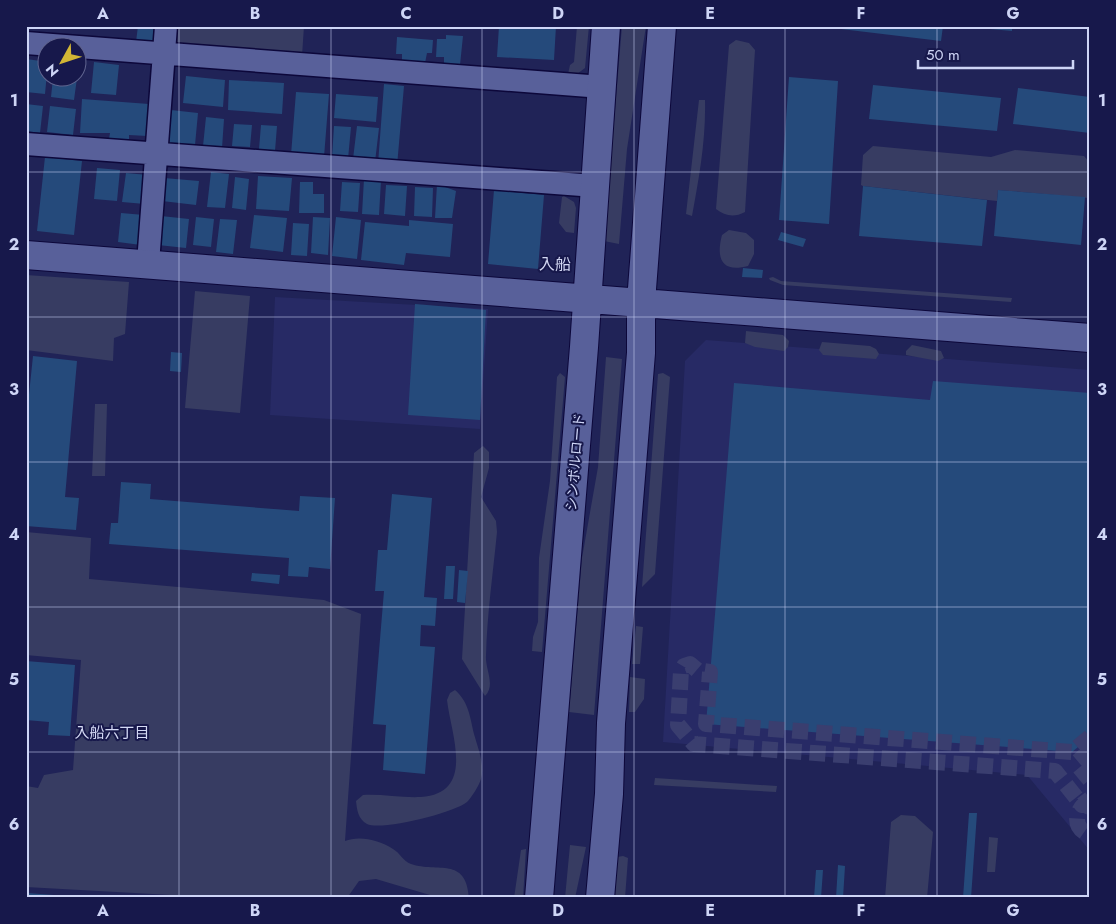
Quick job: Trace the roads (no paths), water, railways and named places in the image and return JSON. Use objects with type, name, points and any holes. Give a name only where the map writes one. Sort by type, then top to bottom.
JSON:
[{"type":"street","points":[[148,263],[166,26]]},
{"type":"street","name":"シンボルロード","points":[[539,898],[587,298],[606,26]]},
{"type":"street","points":[[600,898],[609,794],[611,723],[641,353],[641,302],[662,26]]},
{"type":"street","points":[[26,43],[602,87]]},
{"type":"street","points":[[26,144],[595,186]]},
{"type":"street","points":[[26,255],[148,263],[1090,338]]},
{"type":"tunnel","points":[[1090,737],[1072,752],[706,724],[710,672],[697,670],[690,664],[684,666],[681,671],[678,725],[694,744],[1055,771],[1082,805],[1090,799]]},
{"type":"tunnel","points":[[1090,751],[1076,763],[1090,780]]},
{"type":"tunnel","points":[[1090,799],[1081,808],[1077,818],[1080,827],[1090,835]]},
{"type":"district","name":"入船","points":[[555,264]]},
{"type":"district","name":"入船六丁目","points":[[112,733]]}]
